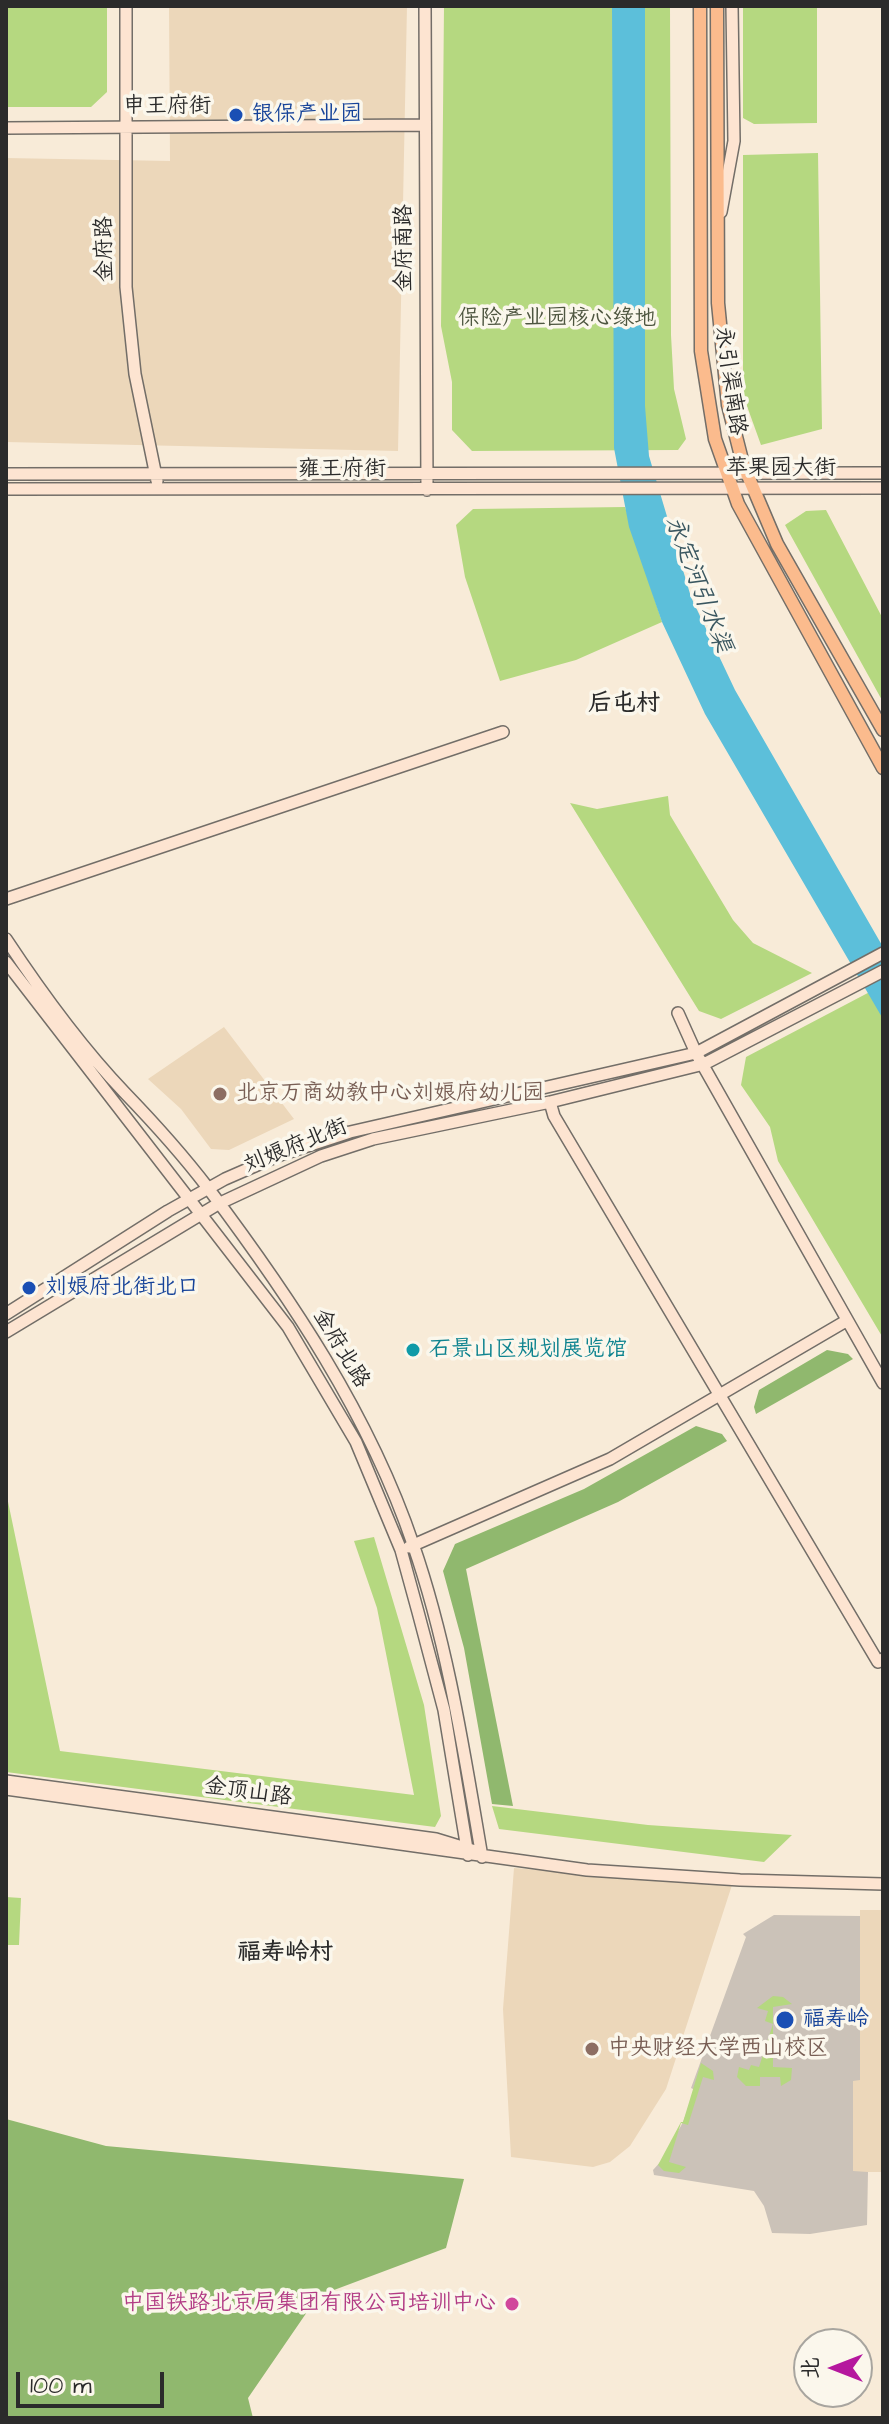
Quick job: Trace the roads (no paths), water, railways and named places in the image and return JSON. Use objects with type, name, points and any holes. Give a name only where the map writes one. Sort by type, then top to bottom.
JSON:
[{"type":"main road","name":"金府路","points":[[126,6],[127,300],[135,374],[159,490]]},
{"type":"main road","name":"金府南路","points":[[425,6],[427,490]]},
{"type":"main road","name":"永引渠南路","points":[[700,6],[701,351],[707,404],[731,489],[883,768]]},
{"type":"main road","name":"永引渠南路","points":[[717,6],[718,229],[722,356],[728,405],[746,473],[777,544],[883,730]]},
{"type":"main road","points":[[718,229],[734,141],[732,6]]},
{"type":"main road","name":"申王府街","points":[[6,128],[424,125]]},
{"type":"main road","name":"苹果园大街","points":[[678,473],[883,473]]},
{"type":"main road","points":[[678,473],[680,489]]},
{"type":"main road","name":"雍王府街","points":[[6,474],[678,473]]},
{"type":"main road","points":[[790,473],[782,481],[791,488]]},
{"type":"main road","name":"苹果园大街","points":[[680,489],[883,488]]},
{"type":"main road","name":"雍王府街","points":[[6,489],[680,489]]},
{"type":"main road","points":[[6,899],[503,732]]},
{"type":"main road","name":"金府北路","points":[[6,939],[124,1092],[148,1115],[208,1188],[302,1323],[342,1388],[392,1489],[414,1545],[458,1714],[482,1857]]},
{"type":"main road","name":"刘娘府北街","points":[[6,1314],[208,1188],[326,1139],[696,1053],[883,953]]},
{"type":"main road","name":"金府北路","points":[[6,962],[288,1327],[356,1442],[401,1550],[444,1710],[467,1851]]},
{"type":"main road","name":"刘娘府北街","points":[[6,1332],[202,1213],[287,1170],[347,1146],[550,1102],[704,1064],[883,971]]},
{"type":"main road","points":[[678,1013],[696,1053],[883,1383]]},
{"type":"main road","points":[[550,1102],[554,1116],[722,1394],[878,1662],[883,1659]]},
{"type":"main road","points":[[401,1550],[568,1480],[846,1321]]},
{"type":"main road","name":"金顶山路","points":[[6,1781],[436,1839],[482,1857],[660,1876],[883,1884]]},
{"type":"main road","name":"金顶山路","points":[[6,1789],[467,1851]]},
{"type":"water","points":[[612,6],[645,6],[645,406],[649,456],[691,597],[735,690],[883,947],[883,1019],[705,714],[662,622],[629,527],[614,448]]},
{"type":"place","name":"银保产业园","points":[[236,115]]},
{"type":"place","name":"北京万商幼教中心刘娘府幼儿园","points":[[220,1094]]},
{"type":"place","name":"刘娘府北街北口","points":[[29,1288]]},
{"type":"place","name":"石景山区规划展览馆","points":[[413,1350]]},
{"type":"place","name":"福寿岭","points":[[785,2020]]},
{"type":"place","name":"中央财经大学西山校区","points":[[592,2049]]},
{"type":"place","name":"中国铁路北京局集团有限公司培训中心","points":[[512,2304]]},
{"type":"district","name":"后屯村","points":[[624,705]]},
{"type":"district","name":"福寿岭村","points":[[285,1954]]},
{"type":"park label","name":"保险产业园核心绿地","points":[[557,319]]},
{"type":"water label","name":"永定河引水渠","points":[[697,585]]}]
